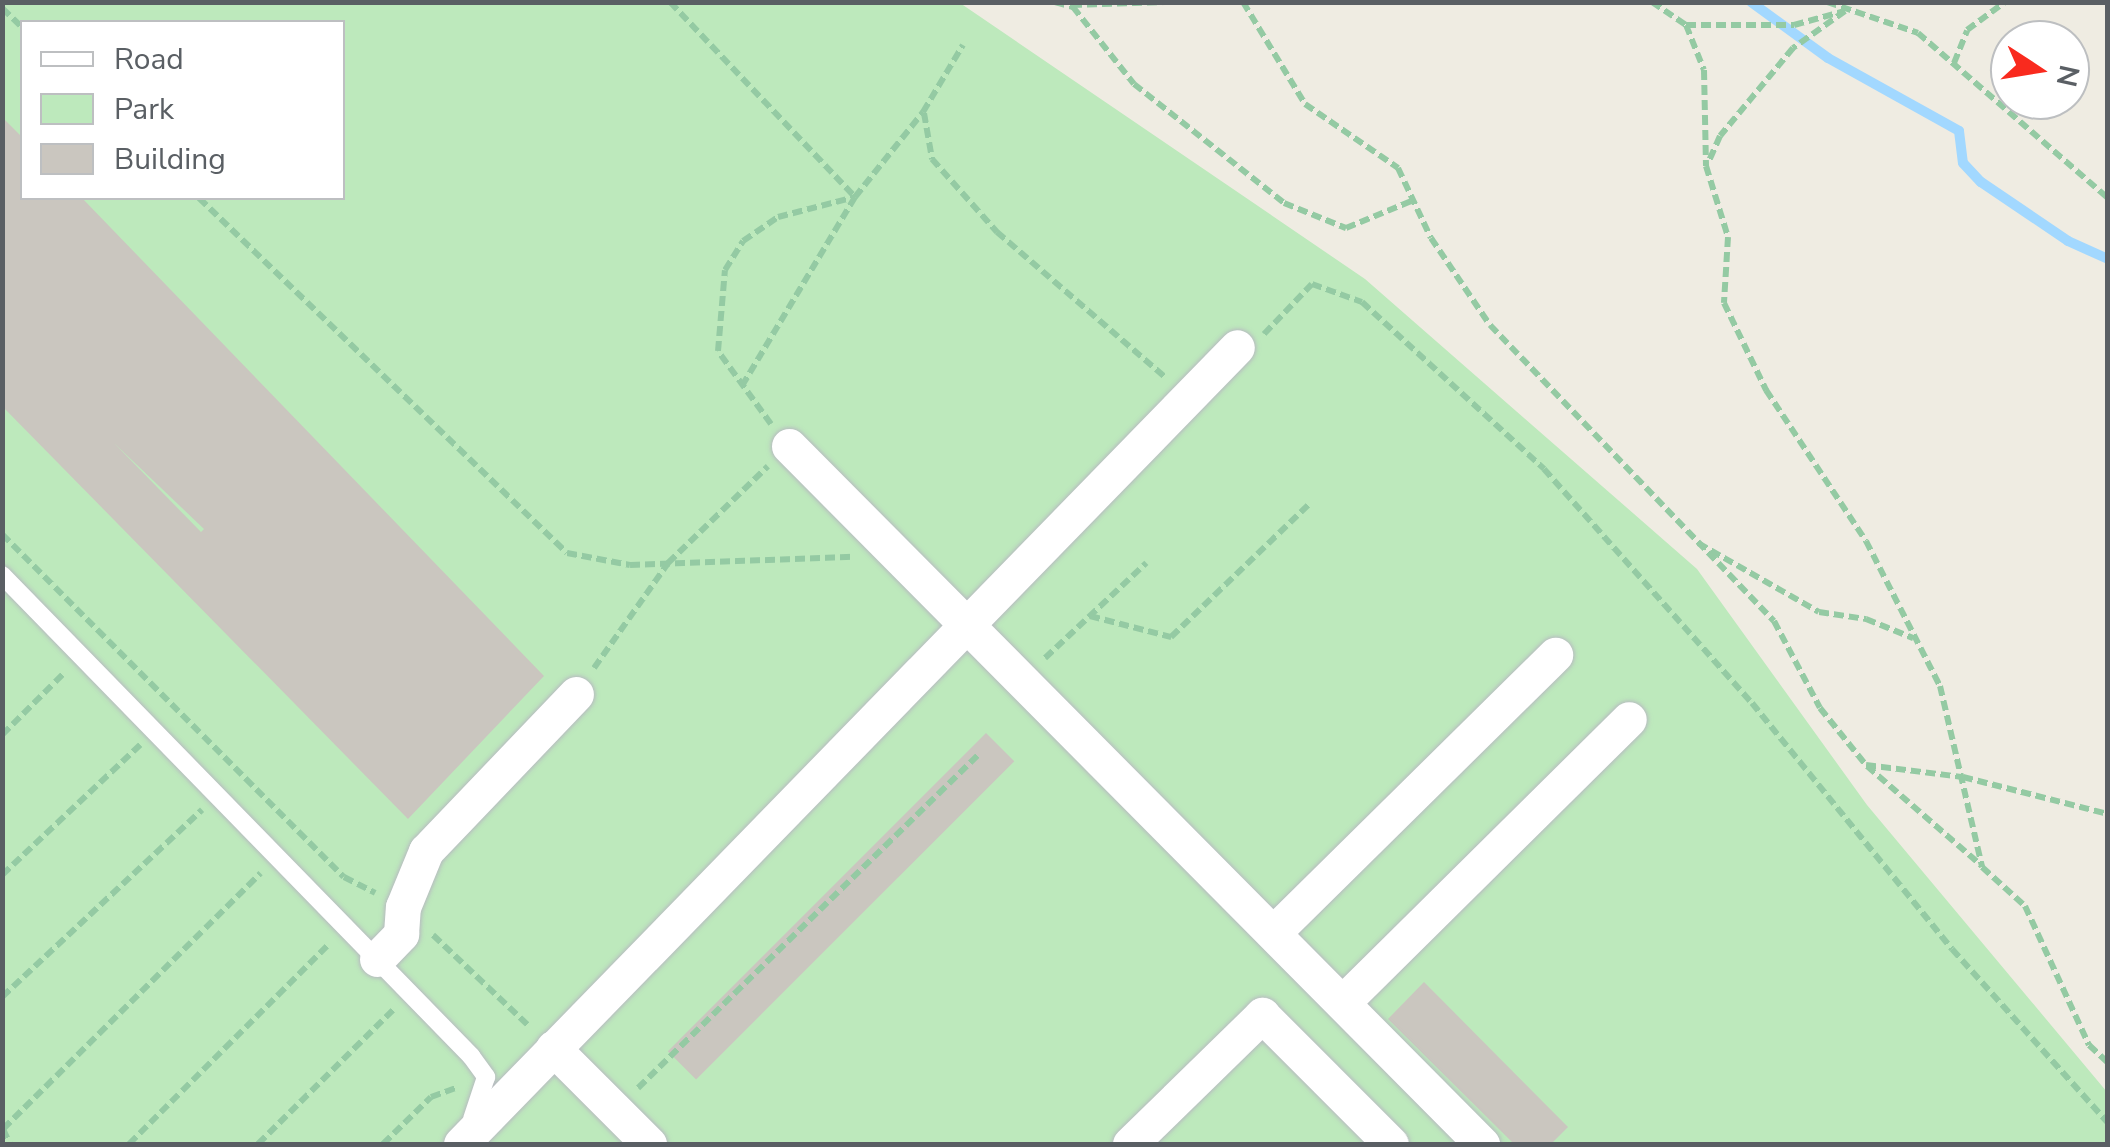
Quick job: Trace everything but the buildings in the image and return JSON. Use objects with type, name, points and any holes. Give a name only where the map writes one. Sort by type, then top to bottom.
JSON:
[{"type":"street","points":[[461,1144],[966,621],[1237,347]]},
{"type":"street","points":[[789,446],[1024,678],[1482,1144]]},
{"type":"street","points":[[1274,932],[1555,655]]},
{"type":"street","points":[[377,959],[401,934],[402,907],[426,851],[576,694]]},
{"type":"street","points":[[1343,1002],[1629,719]]},
{"type":"street","points":[[1130,1144],[1262,1015],[1390,1144]]},
{"type":"street","points":[[553,1048],[649,1144]]},
{"type":"lane","points":[[2,575],[410,992],[486,1077],[476,1115],[447,1144]]},
{"type":"path","points":[[670,2],[854,197]]},
{"type":"path","points":[[1055,2],[1165,2]]},
{"type":"path","points":[[1243,2],[1305,104],[1398,168],[1490,326],[1774,621],[1820,708],[1866,765],[2025,906],[2089,1045],[2108,1063]]},
{"type":"path","points":[[1652,2],[1686,25],[1704,70],[1706,166],[1728,237],[1724,303],[1766,390],[1866,542],[1940,686],[1982,866]]},
{"type":"path","points":[[1827,2],[1918,33],[2108,198]]},
{"type":"path","points":[[1954,63],[1967,30],[2004,2]]},
{"type":"path","points":[[1072,4],[1134,84],[1284,203],[1346,228],[1414,200]]},
{"type":"path","points":[[1686,25],[1794,24],[1845,11]]},
{"type":"path","points":[[1706,166],[1720,136],[1793,48],[1845,11]]},
{"type":"path","points":[[742,386],[854,197],[923,112],[963,45]]},
{"type":"path","points":[[923,112],[932,159],[997,232],[1187,400]]},
{"type":"path","points":[[576,694],[668,563],[789,446],[718,351],[725,270],[743,241],[778,217],[854,197]]},
{"type":"path","points":[[201,200],[567,553],[630,565],[901,555]]},
{"type":"path","points":[[1237,347],[1254,344],[1312,284],[1362,302],[1544,468],[1752,704],[1952,950],[2108,1122]]},
{"type":"path","points":[[1090,616],[1171,637],[1309,504]]},
{"type":"path","points":[[2,534],[344,877],[402,907],[553,1048]]},
{"type":"path","points":[[1692,540],[1818,612],[1866,619],[1914,639]]},
{"type":"path","points":[[1024,678],[1146,564]]},
{"type":"path","points":[[2,735],[103,635]]},
{"type":"path","points":[[2,875],[178,709]]},
{"type":"path","points":[[615,1111],[980,753]]},
{"type":"path","points":[[1866,765],[1963,777],[2108,814]]},
{"type":"path","points":[[2,997],[241,774]]},
{"type":"path","points":[[10,1144],[3,1128],[301,833]]},
{"type":"path","points":[[128,1144],[346,927]]},
{"type":"path","points":[[258,1144],[410,992]]},
{"type":"path","points":[[383,1144],[430,1097],[486,1077]]},
{"type":"green space","points":[[2,3],[960,3],[1365,279],[1697,569],[1867,805],[2107,1092],[2107,1144],[3,1144]]},
{"type":"waterway","points":[[1751,2],[1828,58],[1959,131],[1963,163],[1981,182],[2068,241],[2108,259]]}]
